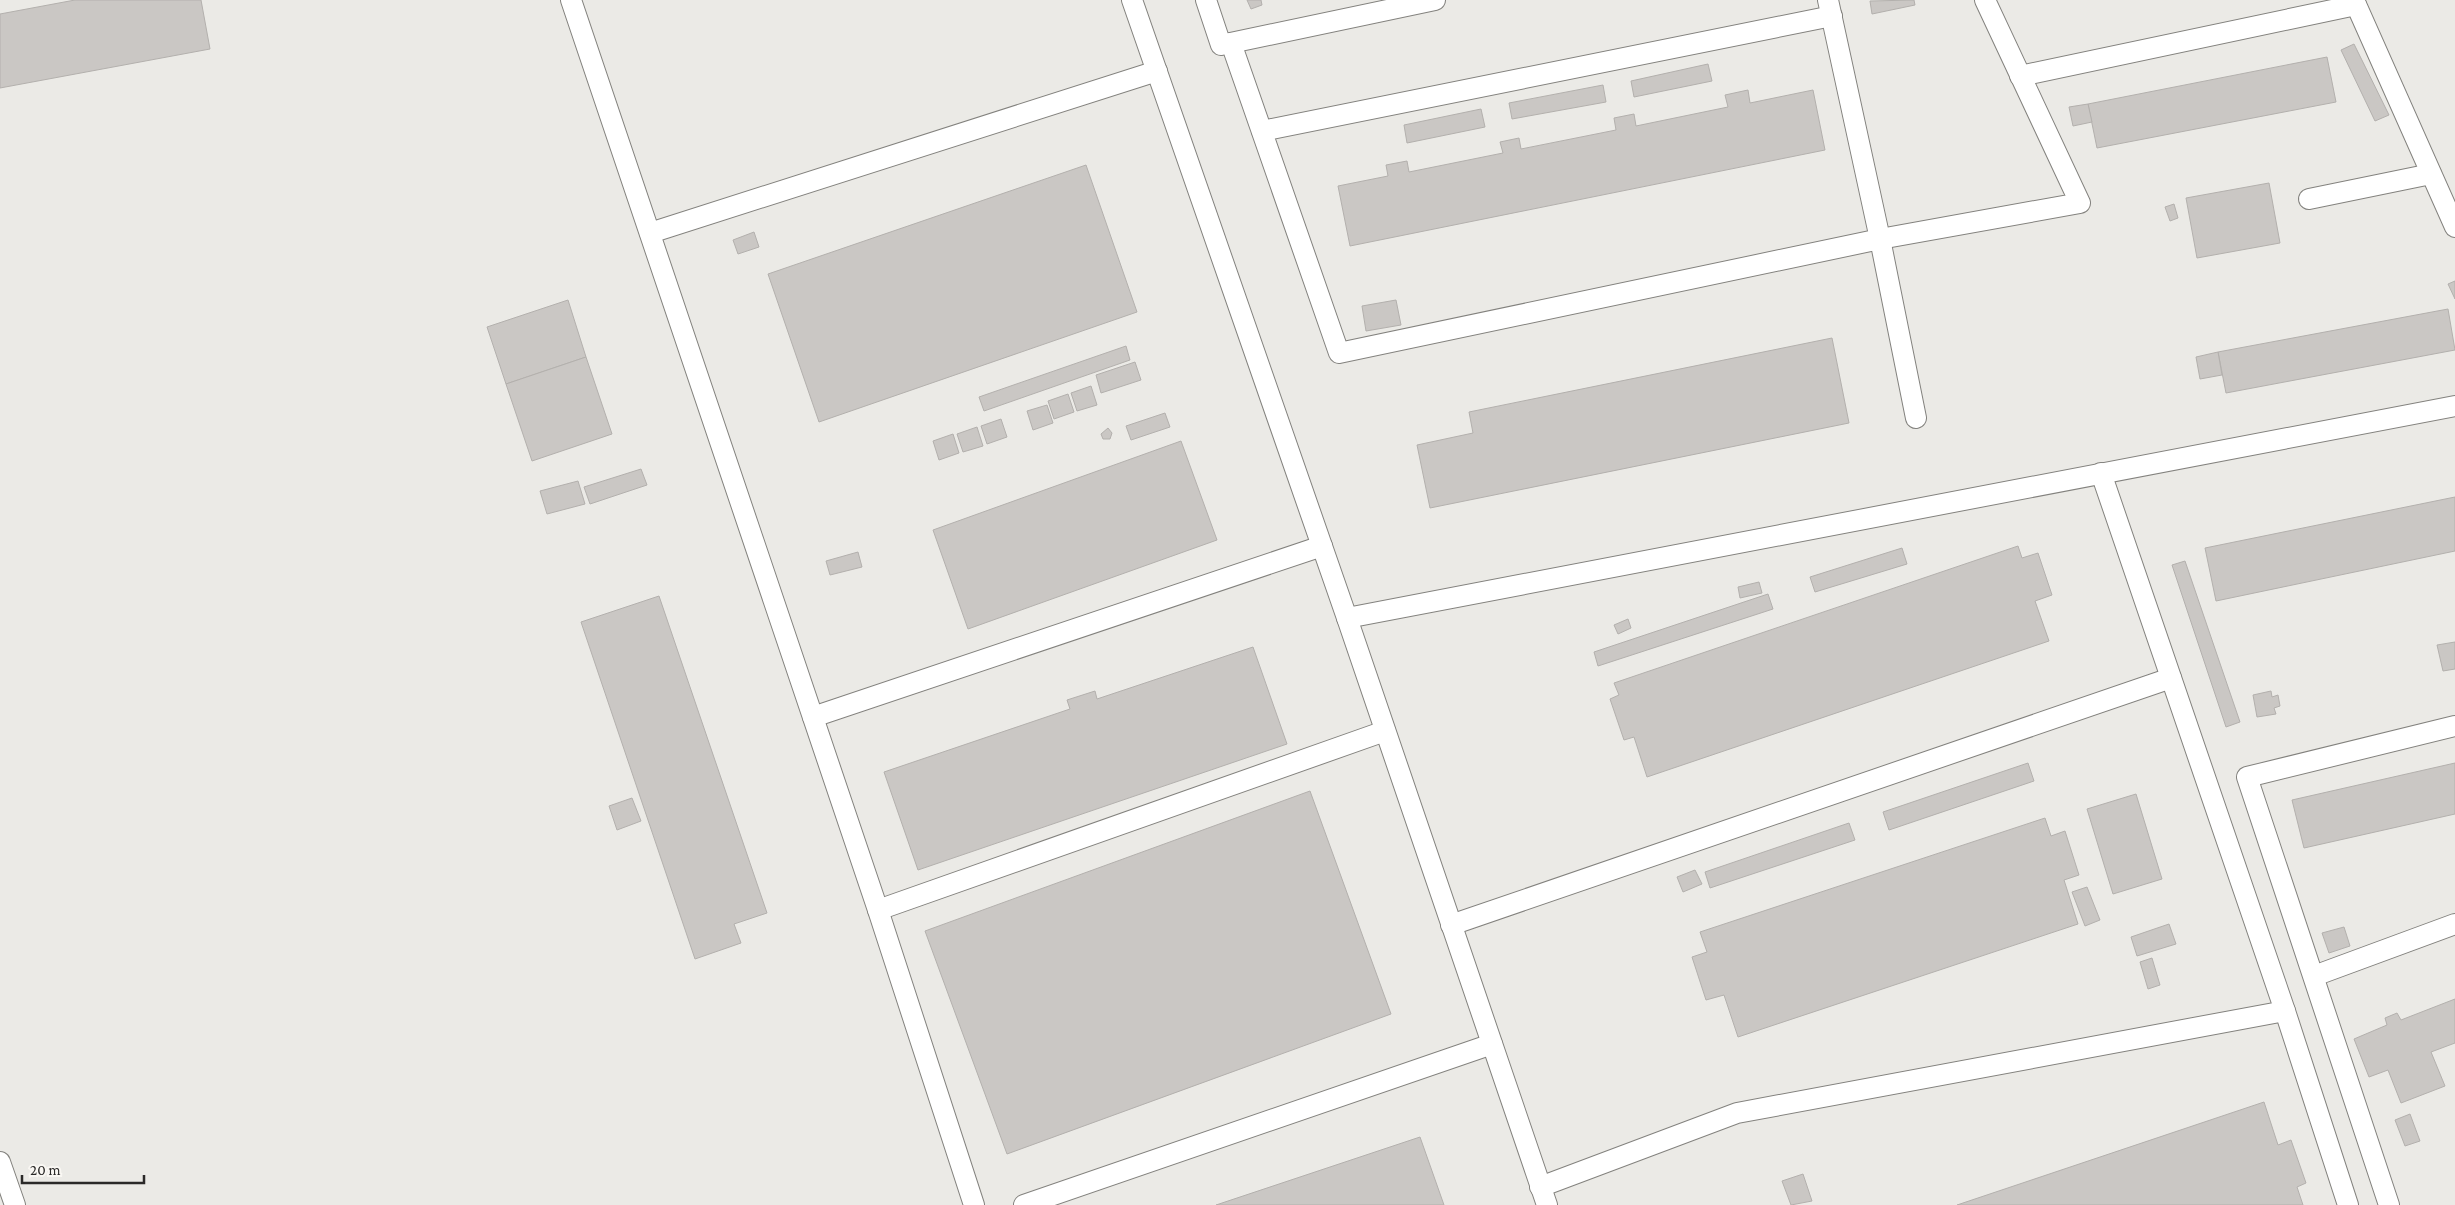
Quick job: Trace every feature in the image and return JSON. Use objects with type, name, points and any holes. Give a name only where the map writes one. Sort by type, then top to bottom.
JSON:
[{"type":"lane","points":[[571,0],[878,910],[974,1205]]},
{"type":"lane","points":[[1132,0],[1347,618],[1543,1196],[1737,1113],[2285,1010]]},
{"type":"lane","points":[[1206,0],[1221,45],[1435,0]]},
{"type":"lane","points":[[1231,43],[1338,353],[1880,239],[2080,203],[1985,0]]},
{"type":"lane","points":[[2020,76],[2355,3],[2455,227]]},
{"type":"lane","points":[[1262,132],[1830,8],[1880,239],[1916,418]]},
{"type":"lane","points":[[650,233],[1157,71]]},
{"type":"lane","points":[[2309,199],[2431,174]]},
{"type":"lane","points":[[1347,618],[2455,406]]},
{"type":"lane","points":[[2101,473],[2285,1010],[2348,1205]]},
{"type":"lane","points":[[813,717],[1322,546]]},
{"type":"lane","points":[[1451,925],[2171,678]]},
{"type":"lane","points":[[2389,1205],[2247,777],[2455,726]]},
{"type":"lane","points":[[878,910],[1385,731]]},
{"type":"lane","points":[[2314,976],[2455,924]]},
{"type":"lane","points":[[1024,1205],[1492,1044]]},
{"type":"lane","points":[[0,1162],[15,1205]]},
{"type":"building","points":[[75,0],[201,0],[210,49],[0,88],[0,14]]},
{"type":"building","points":[[1247,0],[1261,0],[1262,5],[1251,9]]},
{"type":"building","points":[[1914,0],[1915,5],[1872,14],[1870,1]]},
{"type":"building","points":[[2354,44],[2389,115],[2375,121],[2341,50]]},
{"type":"building","points":[[2327,57],[2336,102],[2097,148],[2088,104]]},
{"type":"building","points":[[1708,64],[1712,81],[1634,97],[1631,81]]},
{"type":"building","points":[[1603,85],[1606,102],[1512,119],[1509,103]]},
{"type":"building","points":[[1748,90],[1750,103],[1813,90],[1825,150],[1350,246],[1338,186],[1388,176],[1386,165],[1407,161],[1409,172],[1503,153],[1500,142],[1519,138],[1521,149],[1616,130],[1614,118],[1634,114],[1636,126],[1728,107],[1725,95]]},
{"type":"building","points":[[2088,104],[2092,122],[2073,126],[2069,107]]},
{"type":"building","points":[[1481,109],[1485,127],[1407,143],[1404,125]]},
{"type":"building","points":[[1086,165],[1137,312],[819,422],[768,274]]},
{"type":"building","points":[[2269,183],[2280,243],[2197,258],[2186,198]]},
{"type":"building","points":[[2174,204],[2178,218],[2170,221],[2165,207]]},
{"type":"building","points":[[754,232],[759,247],[738,254],[733,240]]},
{"type":"building","points":[[2455,281],[2455,299],[2448,284]]},
{"type":"building","points":[[568,300],[586,357],[506,384],[487,327]]},
{"type":"building","points":[[1396,300],[1401,325],[1366,331],[1362,306]]},
{"type":"building","points":[[2448,309],[2455,350],[2226,393],[2218,352]]},
{"type":"building","points":[[1832,338],[1849,423],[1430,508],[1417,445],[1473,433],[1469,412]]},
{"type":"building","points":[[1126,346],[1130,360],[984,411],[979,397]]},
{"type":"building","points":[[2218,352],[2222,375],[2200,379],[2196,357]]},
{"type":"building","points":[[586,357],[612,434],[532,461],[506,384]]},
{"type":"building","points":[[1135,362],[1141,380],[1101,393],[1096,375]]},
{"type":"building","points":[[1091,386],[1097,405],[1077,411],[1071,393]]},
{"type":"building","points":[[1068,394],[1074,412],[1054,419],[1048,401]]},
{"type":"building","points":[[1047,405],[1053,423],[1033,430],[1027,411]]},
{"type":"building","points":[[1165,413],[1170,427],[1131,440],[1126,426]]},
{"type":"building","points":[[1001,419],[1007,437],[987,444],[981,426]]},
{"type":"building","points":[[977,427],[983,446],[963,452],[957,434]]},
{"type":"building","points":[[1108,428],[1112,433],[1110,439],[1103,439],[1101,434]]},
{"type":"building","points":[[953,434],[959,453],[939,460],[933,441]]},
{"type":"building","points":[[1181,441],[1217,540],[968,629],[933,530]]},
{"type":"building","points":[[641,469],[647,485],[590,504],[584,487]]},
{"type":"building","points":[[578,481],[585,504],[547,514],[540,491]]},
{"type":"building","points":[[2455,497],[2455,551],[2216,601],[2205,548]]},
{"type":"building","points":[[2018,546],[2022,558],[2038,553],[2052,595],[2035,601],[2049,641],[1647,777],[1634,737],[1624,740],[1610,699],[1619,695],[1614,683]]},
{"type":"building","points":[[1902,548],[1907,564],[1815,592],[1810,577]]},
{"type":"building","points":[[858,552],[862,567],[830,575],[826,561]]},
{"type":"building","points":[[2185,561],[2240,722],[2226,727],[2172,565]]},
{"type":"building","points":[[1759,582],[1762,593],[1740,598],[1738,587]]},
{"type":"building","points":[[1768,594],[1773,609],[1598,666],[1594,652]]},
{"type":"building","points":[[659,596],[767,913],[734,924],[741,943],[695,959],[581,622]]},
{"type":"building","points":[[1628,619],[1631,628],[1618,634],[1614,625]]},
{"type":"building","points":[[2455,642],[2455,669],[2443,671],[2437,645]]},
{"type":"building","points":[[1253,647],[1287,744],[918,870],[884,772],[1070,709],[1067,700],[1095,691],[1097,699]]},
{"type":"building","points":[[2271,691],[2272,697],[2278,695],[2280,706],[2274,708],[2276,714],[2257,717],[2253,695]]},
{"type":"building","points":[[2028,763],[2034,781],[1889,830],[1883,812]]},
{"type":"building","points":[[2455,763],[2455,814],[2304,848],[2292,800]]},
{"type":"building","points":[[1310,791],[1391,1014],[1007,1154],[925,931]]},
{"type":"building","points":[[2136,794],[2162,879],[2113,894],[2087,809]]},
{"type":"building","points":[[632,798],[641,821],[617,830],[609,806]]},
{"type":"building","points":[[2045,818],[2051,836],[2065,831],[2079,875],[2064,880],[2078,924],[1738,1037],[1724,995],[1706,1000],[1692,957],[1707,952],[1700,932]]},
{"type":"building","points":[[1849,823],[1855,840],[1710,888],[1705,872]]},
{"type":"building","points":[[1695,870],[1702,884],[1683,892],[1677,877]]},
{"type":"building","points":[[2087,887],[2100,920],[2085,926],[2072,892]]},
{"type":"building","points":[[2169,924],[2176,944],[2137,956],[2131,937]]},
{"type":"building","points":[[2344,927],[2350,946],[2329,953],[2322,933]]},
{"type":"building","points":[[2152,958],[2160,985],[2148,989],[2140,962]]},
{"type":"building","points":[[2455,999],[2455,1043],[2431,1052],[2445,1086],[2401,1103],[2388,1070],[2369,1077],[2354,1039],[2387,1025],[2385,1018],[2397,1013],[2401,1020]]},
{"type":"building","points":[[2264,1102],[2278,1145],[2291,1140],[2306,1183],[2297,1187],[2303,1205],[1957,1205]]},
{"type":"building","points":[[2410,1114],[2420,1141],[2405,1146],[2395,1120]]},
{"type":"building","points":[[1420,1137],[1444,1205],[1216,1205]]},
{"type":"building","points":[[1803,1174],[1812,1201],[1791,1205],[1782,1181]]}]
